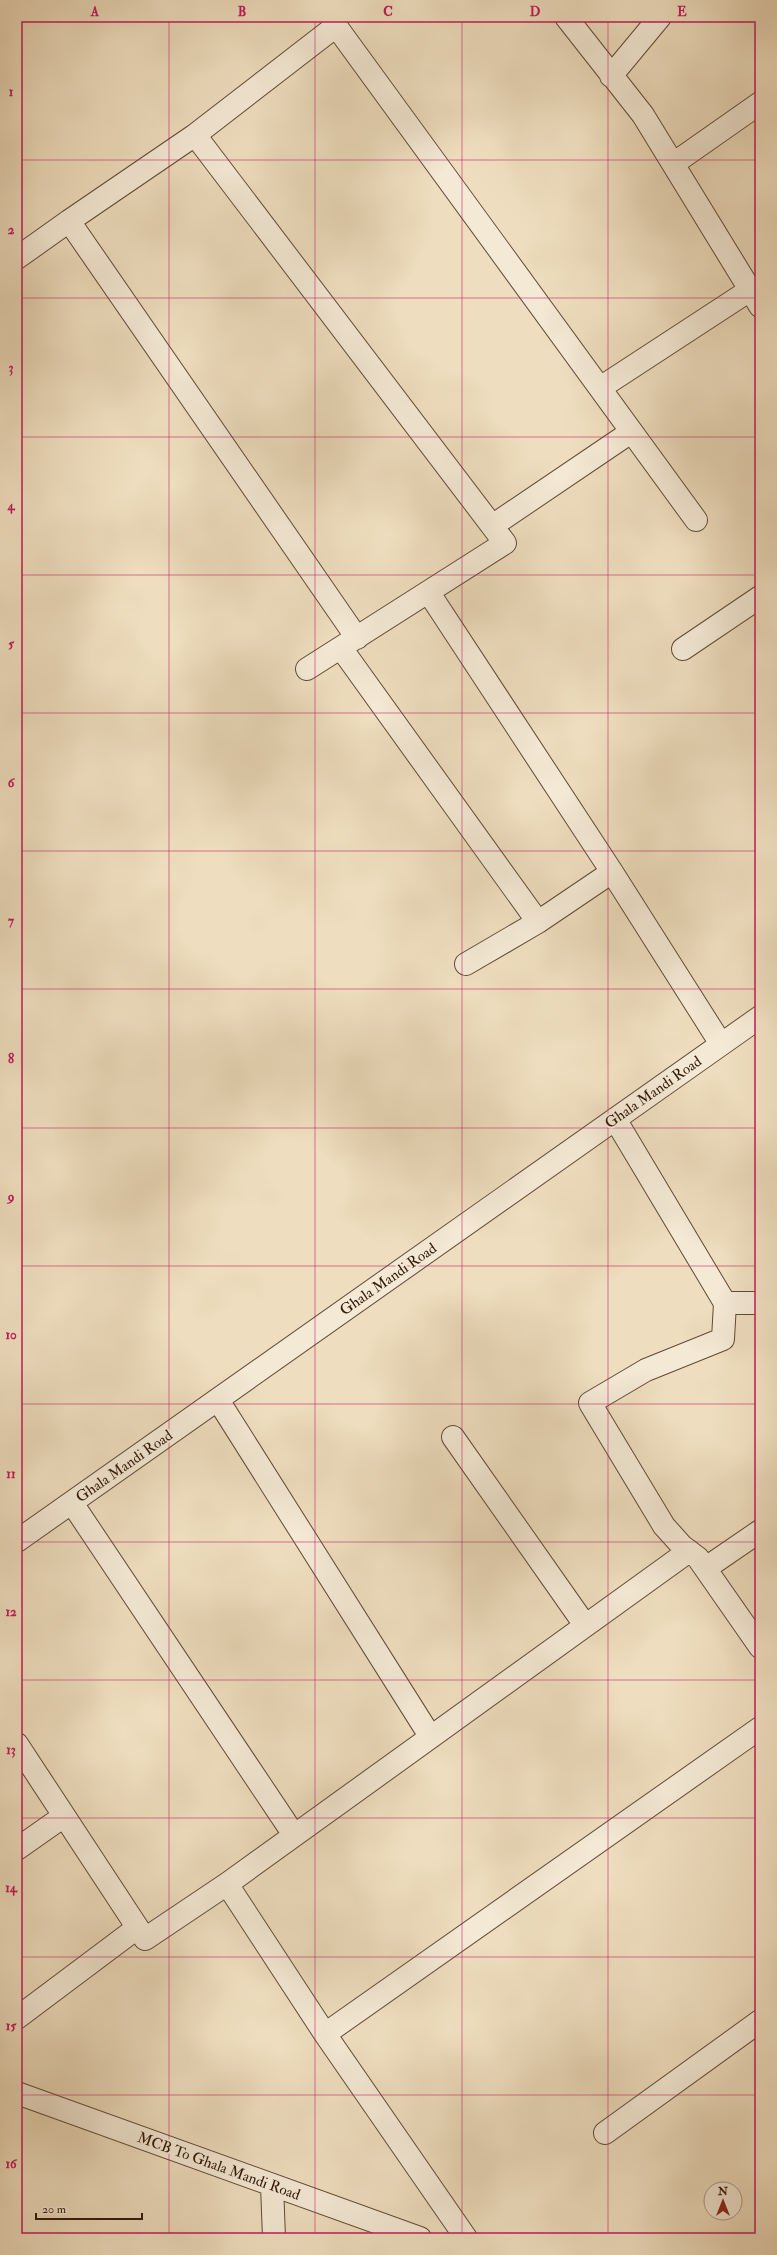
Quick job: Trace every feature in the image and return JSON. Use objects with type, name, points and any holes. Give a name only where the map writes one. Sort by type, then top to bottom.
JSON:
[{"type":"street","points":[[566,17],[643,115],[755,298],[600,388]]},
{"type":"street","points":[[611,76],[660,17]]},
{"type":"street","points":[[17,258],[195,135],[336,26],[696,520]]},
{"type":"street","points":[[672,164],[760,103]]},
{"type":"street","points":[[195,135],[505,543],[349,643],[307,668]]},
{"type":"street","points":[[69,221],[349,643],[538,922]]},
{"type":"street","points":[[492,526],[631,432]]},
{"type":"street","points":[[429,592],[612,872],[721,1044]]},
{"type":"street","points":[[683,649],[760,596]]},
{"type":"street","points":[[466,964],[538,922],[612,872]]},
{"type":"street","name":"Ghala Mandi Road","points":[[17,1541],[760,1017]]},
{"type":"street","points":[[615,1119],[725,1302],[723,1339],[646,1370],[590,1402],[664,1526],[682,1546],[698,1558],[706,1568],[760,1647]]},
{"type":"street","points":[[725,1302],[760,1303]]},
{"type":"street","points":[[218,1400],[430,1736]]},
{"type":"street","points":[[453,1437],[585,1625]]},
{"type":"street","points":[[72,1502],[294,1835]]},
{"type":"street","points":[[706,1568],[760,1531]]},
{"type":"street","points":[[17,1744],[145,1939],[227,1884],[430,1736],[689,1551]]},
{"type":"street","points":[[325,2034],[760,1728]]},
{"type":"street","points":[[17,1849],[64,1816]]},
{"type":"street","points":[[227,1884],[325,2034],[466,2238]]},
{"type":"street","points":[[17,2018],[137,1928]]},
{"type":"street","points":[[605,2133],[760,2021]]},
{"type":"street","name":"MCB To Ghala Mandi Road","points":[[17,2093],[420,2238]]},
{"type":"street","points":[[272,2185],[274,2238]]}]
